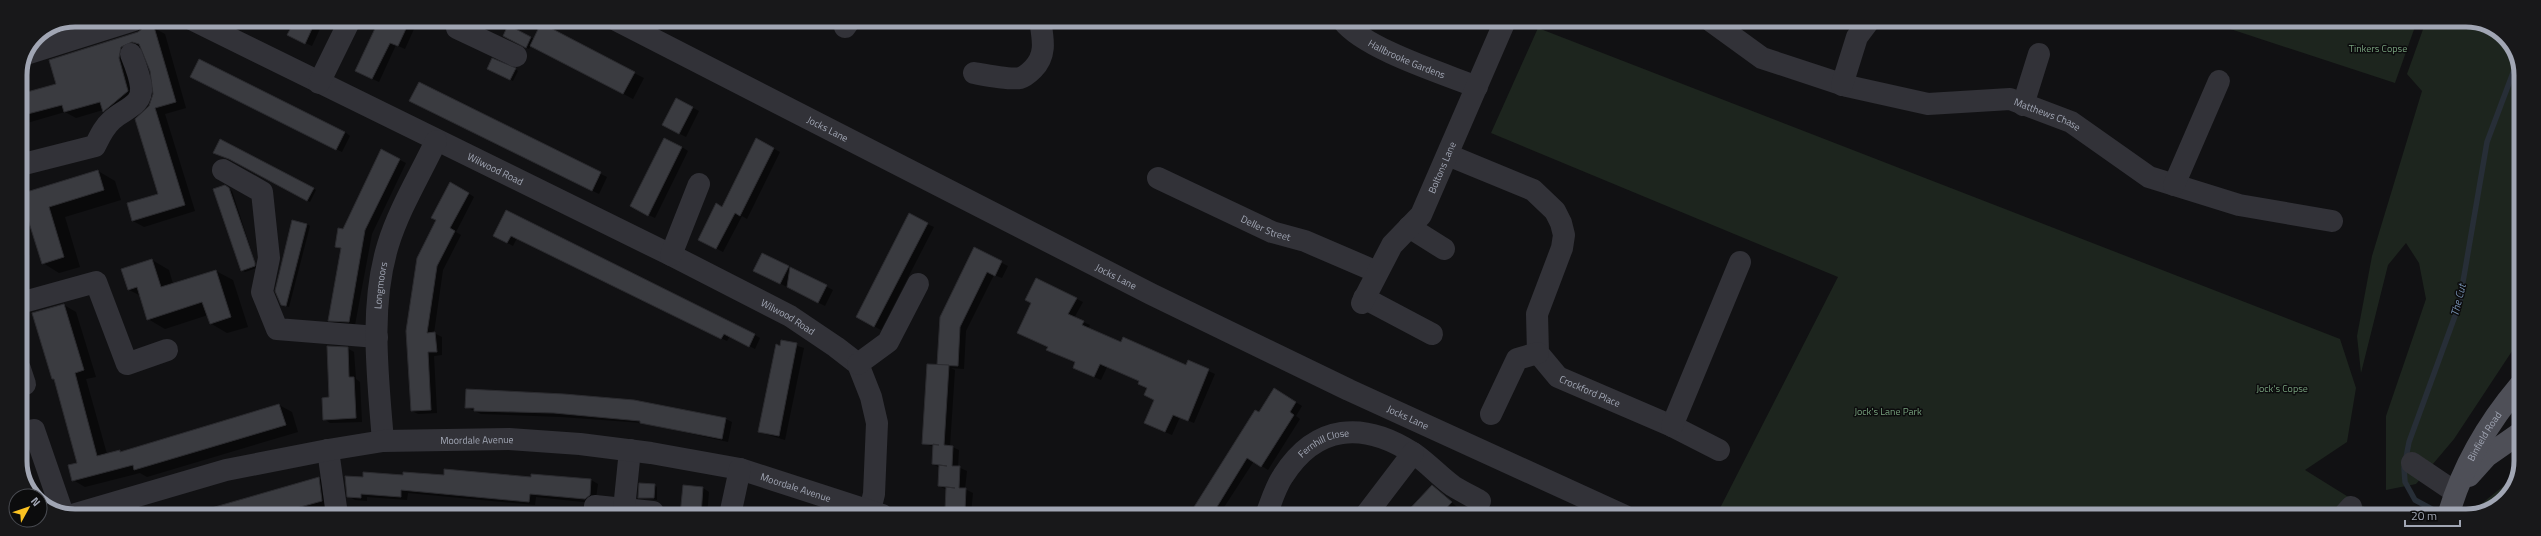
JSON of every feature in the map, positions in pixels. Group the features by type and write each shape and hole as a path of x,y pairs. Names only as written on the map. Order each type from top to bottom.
{"main road":[{"name":"Binfield Road","path":"2450,509 2455,492 2472,452 2514,393"},
{"name":"Binfield Road","path":"2455,492 2487,456 2514,437"}],"street":[{"path":"33,52 109,27"},
{"name":"Wilwood Road","path":"207,27 436,141 671,255 790,316 858,364"},
{"path":"319,83 347,27"},
{"name":"Jocks Lane","path":"630,27 1158,297 1349,390 1610,509"},
{"path":"974,73 1020,78 1029,72 1040,63 1042,57 1043,43 1041,27"},
{"name":"Hallbrooke Gardens","path":"1350,27 1356,33 1376,45 1477,87"},
{"name":"Boltons Lane","path":"1432,334 1363,301 1392,245 1421,215 1502,27"},
{"name":"Matthews Chase","path":"1719,27 1762,58 1842,85 1928,104 2010,99 2071,122 2149,177 2239,205 2332,221"},
{"path":"470,28 516,56"},
{"path":"1842,85 1863,29"},
{"path":"27,163 95,146 101,132 112,119 138,101 142,88 131,54"},
{"path":"2024,104 2039,54"},
{"path":"2174,185 2219,81"},
{"name":"Longmoors","path":"383,441 377,337 379,296 388,246 401,212 436,141"},
{"path":"1448,155 1533,190 1545,199 1561,223 1564,236 1562,248 1537,314 1538,353 1517,359 1491,414"},
{"path":"223,170 262,192 269,258 262,292 277,329 377,337"},
{"name":"Deller Street","path":"1158,178 1272,232 1305,240 1377,272"},
{"path":"671,255 699,184"},
{"path":"1409,227 1444,249"},
{"path":"1672,426 1722,309 1740,262"},
{"path":"27,301 96,282 127,364 167,350"},
{"path":"876,509 874,494 878,423 871,397 858,364 888,342 918,284"},
{"name":"Crockford Place","path":"1538,353 1558,377 1672,426 1719,450"},
{"path":"34,430 60,506"},
{"name":"Fernhill Close","path":"1269,509 1278,484 1291,464 1299,455 1326,436 1352,430 1376,437 1413,453 1454,486 1482,502"},
{"name":"Moordale Avenue","path":"93,509 226,470 328,450 383,441 509,439 630,450 740,469 864,509"},
{"path":"328,450 336,509"},
{"path":"596,506 624,509 630,450"},
{"path":"1370,509 1413,453"},
{"path":"2412,463 2455,492"},
{"path":"731,509 740,469"}],"green space":[{"name":"Tinkers Copse","path":"2224,27 2415,27 2395,83"},
{"path":"2424,27 2466,27 2475,28 2490,33 2502,43 2510,57 2514,72 2514,348 2454,439 2416,484 2386,490 2386,416 2426,299 2419,263 2406,243 2388,265 2361,373 2357,336 2372,256 2422,91 2407,74"},
{"path":"1538,28 2340,339 2356,388 2347,442 2305,470 2368,509 1720,509 1838,277 1491,133"},
{"path":"2506,484 2507,486 2498,497 2490,503 2477,507"}],"building":[{"path":"154,27 176,102 155,108 185,205 132,221 127,203 158,194 135,119 149,106 153,94 150,71 139,44 132,42 121,47 119,58 128,91 103,112 100,102 64,112 62,105 27,114 27,92 56,84 49,60 138,32 143,28"},
{"path":"291,27 313,27 305,44 287,35"},
{"path":"376,27 407,27 398,46 390,43 372,79 355,71"},
{"path":"507,27 512,27 531,37 526,48 503,36"},
{"path":"539,27 549,27 635,72 623,94 530,46"},
{"path":"492,58 516,68 510,80 487,69"},
{"path":"199,59 345,132 336,150 190,77"},
{"path":"419,82 601,172 592,191 409,101"},
{"path":"676,98 693,107 679,134 662,125"},
{"path":"664,138 682,147 648,216 630,206"},
{"path":"756,138 774,148 740,216 735,213 716,249 698,240 716,203 722,207"},
{"path":"220,139 314,188 307,201 229,159 213,153"},
{"path":"381,149 400,159 365,230 349,322 328,321 341,248 335,247 338,228 343,229"},
{"path":"98,170 104,190 49,207 64,257 42,264 27,216 27,192"},
{"path":"450,182 469,193 450,228 455,231 437,266 427,333 435,332 437,352 428,352 431,410 411,411 406,331 417,258 436,220 431,218"},
{"path":"225,185 229,188 255,263 255,266 241,271 213,189"},
{"path":"506,210 755,334 749,347 724,334 721,339 511,236 507,243 493,236"},
{"path":"909,213 928,223 874,327 856,317"},
{"path":"292,220 307,224 286,306 281,305 275,291"},
{"path":"974,247 1002,261 995,276 987,272 960,327 958,366 937,365 940,317"},
{"path":"762,253 789,266 780,284 753,271"},
{"path":"152,259 161,287 216,270 231,317 210,324 202,302 147,320 137,287 128,290 121,269"},
{"path":"790,267 827,285 818,303 787,287"},
{"path":"1036,278 1077,298 1068,314 1084,321 1082,325 1121,342 1123,337 1186,365 1188,360 1209,369 1188,421 1173,415 1165,432 1144,423 1154,400 1144,395 1147,388 1138,384 1139,381 1100,364 1094,377 1073,368 1075,362 1046,350 1048,347 1017,333 1031,303 1025,300"},
{"path":"64,304 84,370 75,373 97,456 120,450 120,452 279,404 286,425 134,470 133,465 72,481 68,465 77,463 54,379 52,379 32,313"},
{"path":"781,340 797,343 779,436 758,432 776,344 780,346"},
{"path":"327,346 348,347 349,377 354,377 356,418 323,420 322,398 329,397"},
{"path":"927,364 949,365 944,445 953,446 952,466 960,466 959,488 966,488 965,509 945,509 946,487 955,488 938,486 939,465 947,466 932,464 933,445 922,444"},
{"path":"1274,388 1296,402 1290,412 1294,415 1261,467 1247,458 1216,509 1193,509 1255,410 1259,412"},
{"path":"466,389 564,394 634,400 726,418 722,439 640,423 640,421 554,413 474,411 474,408 465,408"},
{"path":"444,469 531,477 531,474 591,479 590,495 585,499 530,494 529,502 401,490 401,497 361,494 361,498 347,497 345,476 363,477 363,472 403,475 403,472 444,475"},
{"path":"319,477 322,501 293,509 208,509"},
{"path":"639,483 655,484 654,498 638,498"},
{"path":"683,485 703,487 701,509 681,509"},
{"path":"1432,485 1452,502 1446,509 1410,509"}],"waterway":[{"name":"The Cut","path":"2432,509 2415,500 2405,482 2404,468 2409,442 2459,305 2487,142 2514,71"}],"park label":[{"name":"Jock's Copse","path":"2282,388"},
{"name":"Jock's Lane Park","path":"1888,411"}]}
